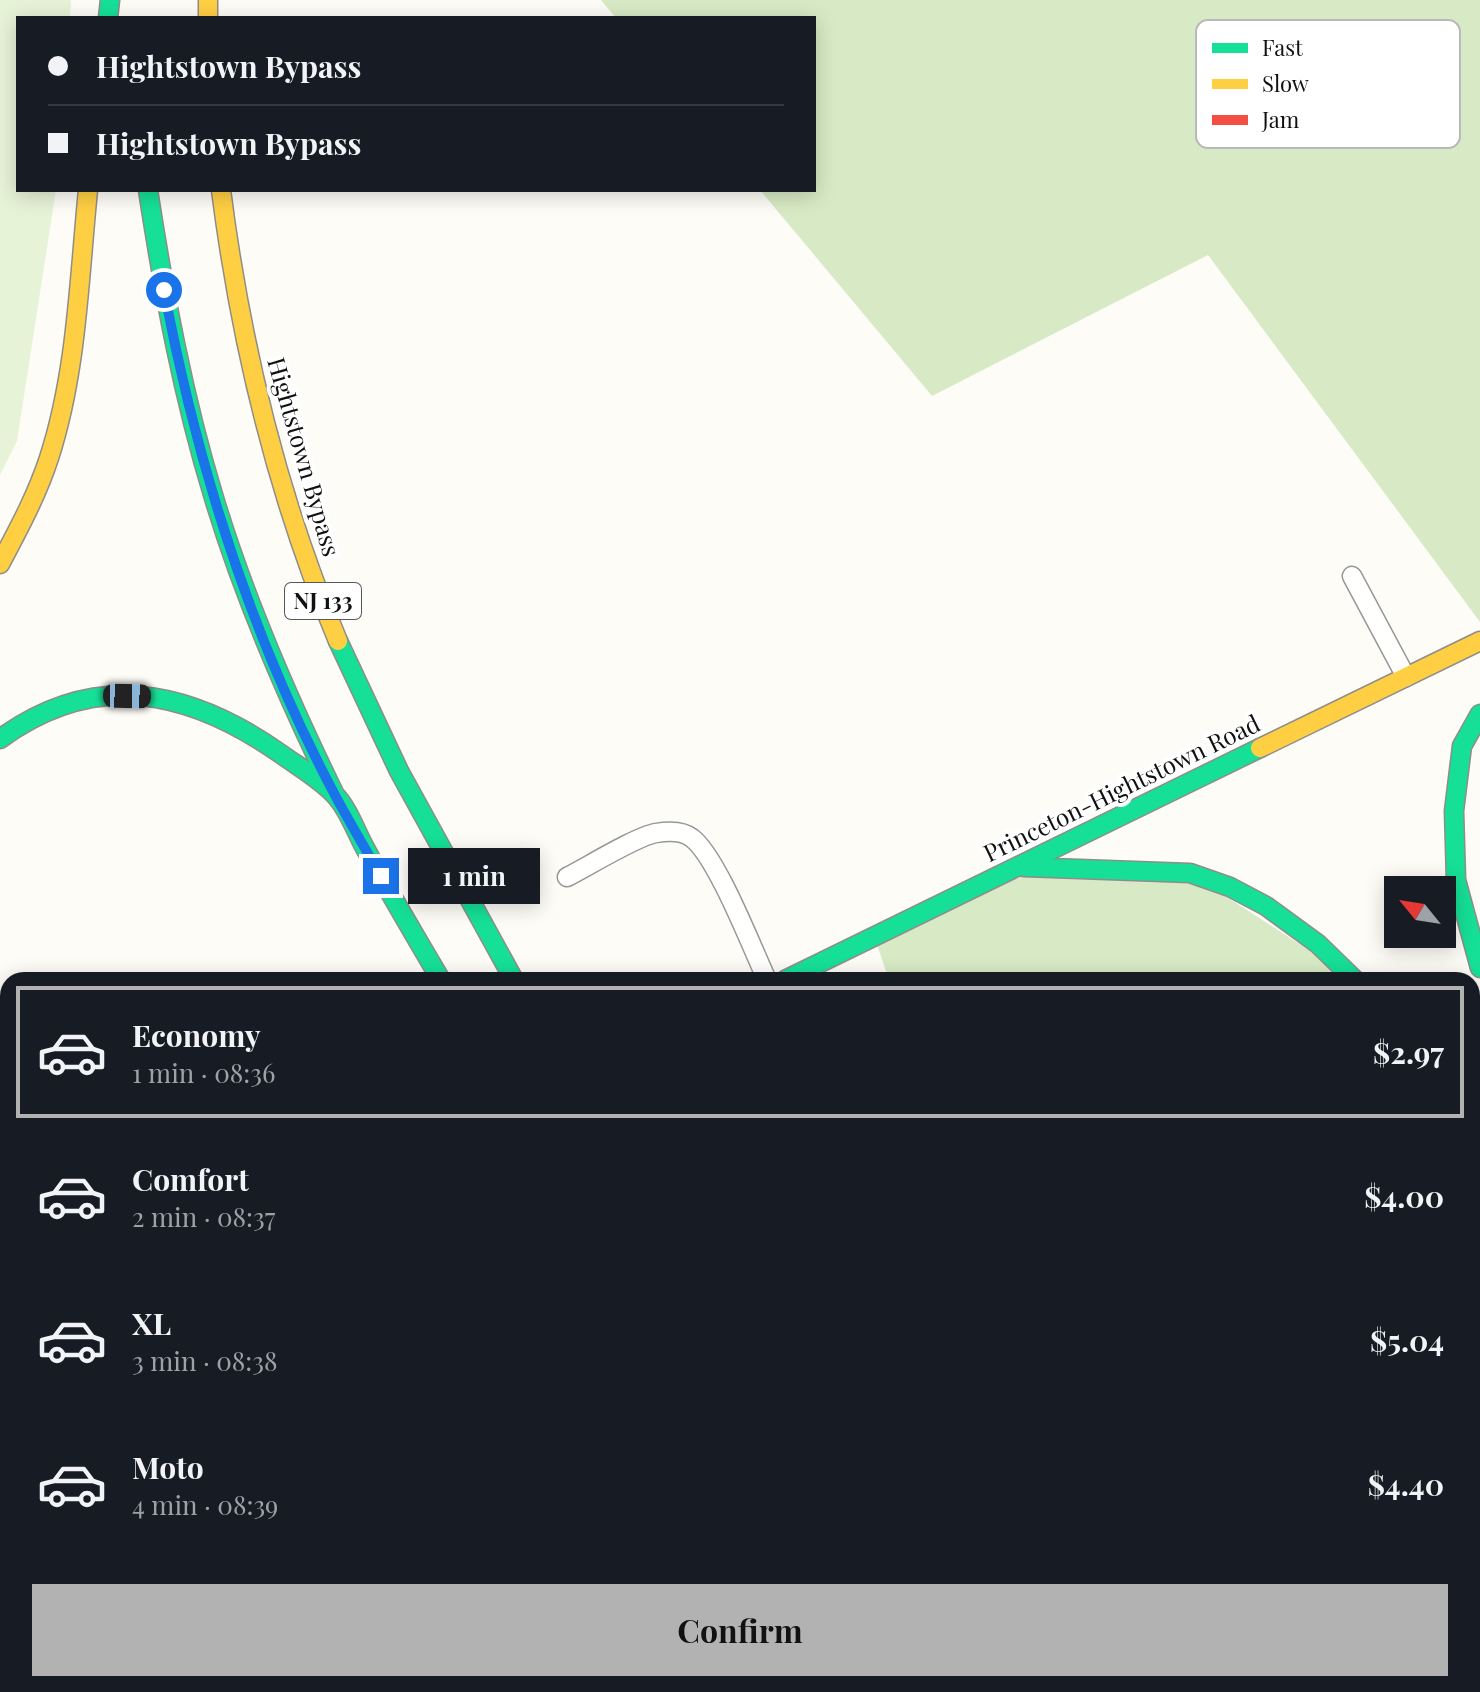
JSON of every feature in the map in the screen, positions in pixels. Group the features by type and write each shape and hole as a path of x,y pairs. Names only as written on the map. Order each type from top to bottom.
{"main road":[{"path":"0,564 35,496 53,447 64,402 88,192"},
{"name":"NJ 133","path":"148,192 176,352 207,474 246,594 294,710 335,795 436,972"},
{"name":"Hightstown Bypass","path":"221,192 240,316 259,403 293,518 334,631 382,740 510,972"},
{"name":"Princeton-Hightstown Road","path":"801,972 1480,641"},
{"path":"0,739 42,714 73,703 109,696 181,702 217,716 274,749 335,795"},
{"path":"1480,714 1462,746 1454,811 1456,880 1480,968"},
{"path":"1017,867 1190,873 1230,887 1266,906 1318,944 1347,972"}],"lane":[{"path":"1352,576 1406,677"},
{"path":"567,877 652,833 678,831 691,837 705,852 720,880 763,972"}],"green space":[{"path":"0,0 71,0 70,16 16,16 16,192 56,192 17,441 0,475"},
{"path":"601,0 1480,0 1480,622 1208,255 932,396 762,192 816,192 816,16 614,16"},
{"path":"1017,867 1190,873 1343,972 886,972 874,936"}],"traffic: fast":[{"path":"108,16 110,0"},
{"path":"148,192 175,345 214,498 268,649 335,795"},
{"path":"338,641 399,771 510,972"},
{"path":"0,739 36,717 72,703 107,696 142,696 177,703 247,732 316,778 340,801 436,972"},
{"path":"1480,714 1462,746 1454,811 1456,880 1480,968"},
{"path":"801,972 1260,748"},
{"path":"1024,867 1190,873 1230,887 1266,906 1318,944 1347,972"}],"traffic: slow":[{"path":"208,0 208,16"},
{"path":"0,564 39,485 66,392 76,325 88,192"},
{"path":"221,192 239,306 264,420 297,531 338,641"},
{"path":"1260,748 1480,641"}],"route":[{"path":"164,290 176,352 207,474 246,594 294,710 335,795 381,876"}]}
